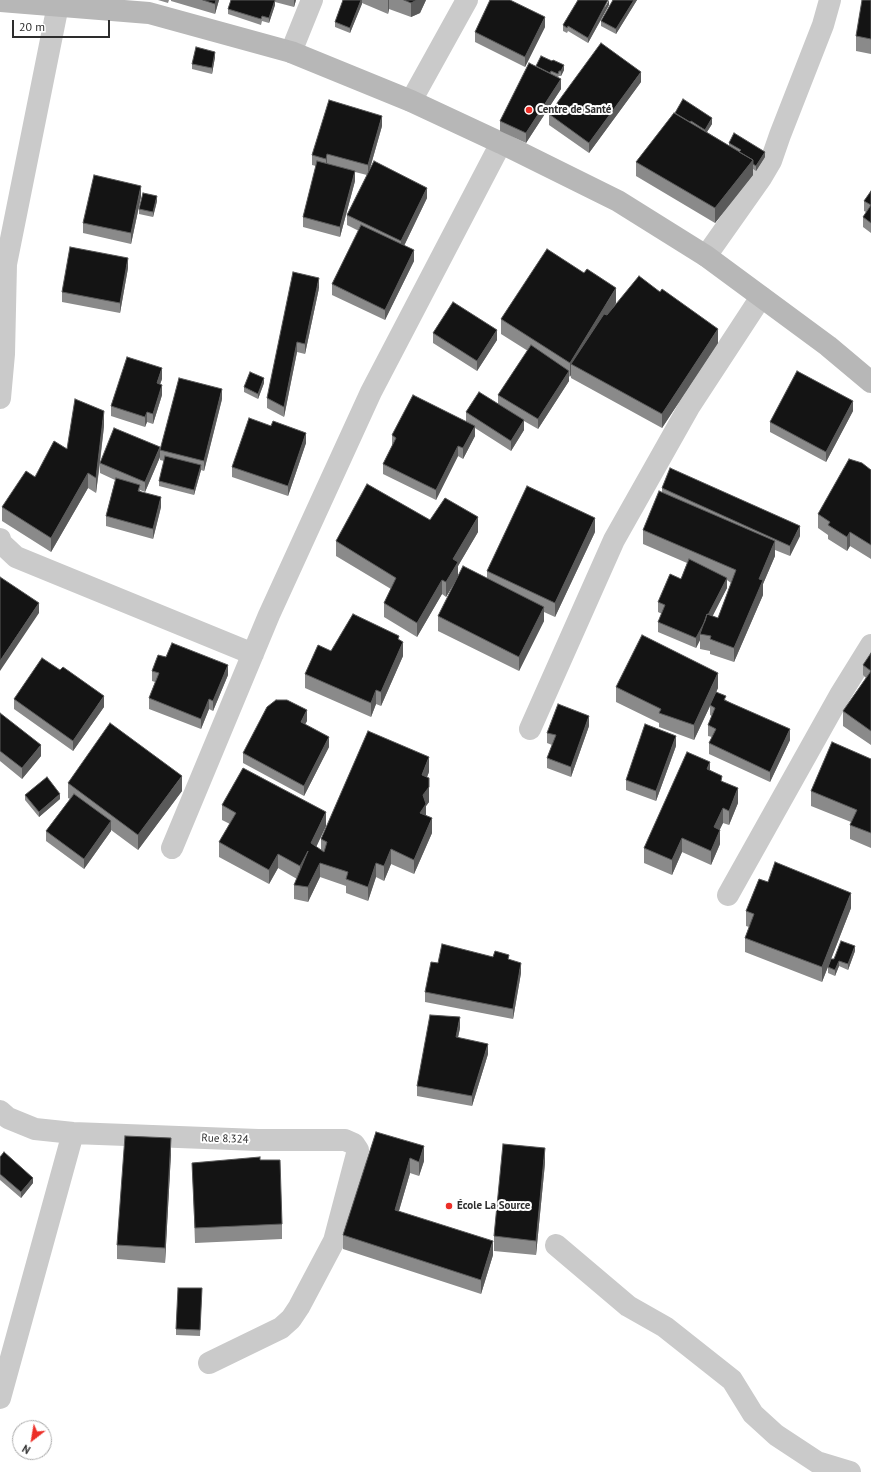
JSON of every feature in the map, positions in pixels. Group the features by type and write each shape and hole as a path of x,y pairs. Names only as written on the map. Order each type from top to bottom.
{"street":[{"path":"291,52 312,0"},
{"path":"411,101 467,0"},
{"path":"706,256 762,178 823,25 830,0"},
{"path":"0,1 49,3 149,13 291,52 411,101 501,143 618,201 706,256 828,346 871,382"},
{"path":"0,398 4,354 6,264 49,3"},
{"path":"172,848 270,615 371,392 501,143"},
{"path":"530,729 614,540 689,407 762,297"},
{"path":"0,539 16,557 253,654"},
{"path":"728,896 840,695 871,645"},
{"name":"Rue 8.324","path":"0,1111 8,1118 35,1129 73,1133 258,1140 345,1140 354,1144 358,1150 334,1241 299,1307 291,1319 281,1328 209,1363"},
{"path":"0,1398 73,1133"},
{"path":"556,1245 628,1306 665,1327 732,1380 753,1414 776,1435 817,1462 850,1472"}],"building":[{"path":"203,0 216,0 215,4"},
{"path":"231,0 275,0 269,18 262,16 261,19 228,9"},
{"path":"343,0 361,0 350,28 335,22"},
{"path":"404,0 417,0 411,3"},
{"path":"490,0 510,0 545,17 525,57 475,32"},
{"path":"578,0 608,0 588,38 568,26 567,28 563,25"},
{"path":"613,0 634,0 616,29 601,21"},
{"path":"862,0 871,0 871,39 856,36"},
{"path":"601,43 641,72 589,143 549,114"},
{"path":"196,47 215,52 212,68 192,64"},
{"path":"541,56 564,65 561,71 559,71 558,74 551,71 550,73 536,66"},
{"name":"Centre de Santé","path":"529,63 561,79 526,133 500,121"},
{"path":"683,99 712,118 705,130 675,113"},
{"path":"329,100 382,116 368,165 327,154 326,159 312,155"},
{"path":"674,113 753,160 715,208 636,162"},
{"path":"734,133 765,152 756,166 753,164 753,160 739,152 741,150 729,143"},
{"path":"317,161 355,171 340,227 303,217"},
{"path":"374,161 427,188 401,241 347,215"},
{"path":"94,175 141,186 131,233 83,223"},
{"path":"871,191 871,205 864,201"},
{"path":"143,193 157,196 153,212 139,209"},
{"path":"871,205 871,223 863,217"},
{"path":"361,225 414,250 385,310 332,284"},
{"path":"70,247 128,258 120,303 62,292"},
{"path":"547,249 584,273 587,269 616,288 570,363 501,319"},
{"path":"293,272 319,278 305,344 297,342 284,407 267,398"},
{"path":"639,276 660,292 662,289 718,329 662,414 571,364 604,314 607,315"},
{"path":"453,302 497,330 477,361 433,333"},
{"path":"531,345 569,371 538,419 498,395"},
{"path":"127,357 162,368 157,383 162,385 153,414 147,412 145,417 111,406"},
{"path":"797,371 853,401 826,452 770,422"},
{"path":"250,372 264,378 258,394 244,387"},
{"path":"179,378 222,389 204,461 160,450"},
{"path":"479,392 524,420 511,441 466,412"},
{"path":"413,395 475,426 463,448 458,446 436,490 383,464 396,438 392,435"},
{"path":"75,399 104,411 96,478 88,473 51,538 2,507 26,471 35,477 54,441 67,449"},
{"path":"249,418 271,426 273,421 306,433 288,486 232,467"},
{"path":"114,428 160,447 145,482 100,463"},
{"path":"165,456 201,465 194,490 159,481"},
{"path":"849,459 862,463 871,470 871,545 850,532 847,537 828,525 830,522 818,514"},
{"path":"670,468 800,526 790,546 662,488"},
{"path":"116,478 140,485 138,491 161,497 153,529 106,516"},
{"path":"367,484 430,520 445,498 478,517 453,559 458,562 446,582 442,580 417,623 384,603 396,578 336,541"},
{"path":"527,486 595,518 555,603 487,571"},
{"path":"659,491 775,541 759,579 763,580 734,648 710,639 711,636 700,634 707,614 718,618 736,570 643,530"},
{"path":"689,559 727,578 708,615 707,614 696,638 658,622 665,605 658,602 670,574 681,579"},
{"path":"463,566 544,607 519,657 438,616"},
{"path":"0,577 39,603 0,661"},
{"path":"353,614 399,636 398,639 403,642 381,692 376,690 371,703 305,674 318,645 331,651"},
{"path":"642,635 718,673 694,725 659,713 661,709 616,687"},
{"path":"172,643 228,665 213,701 209,699 201,719 149,698 159,673 152,671 158,655 166,657"},
{"path":"871,653 871,671 863,665"},
{"path":"42,658 60,670 63,667 104,696 73,741 14,699"},
{"path":"871,671 871,731 843,711"},
{"path":"716,692 726,696 724,700 790,729 770,772 709,743 716,729 708,725 715,708 710,705"},
{"path":"276,700 287,700 307,710 301,722 329,737 304,786 243,753 267,707"},
{"path":"558,704 589,716 571,767 547,758 556,735 547,733"},
{"path":"0,713 41,745 22,768 0,751"},
{"path":"110,723 182,776 138,835 68,783"},
{"path":"645,724 676,736 656,791 626,780"},
{"path":"368,731 429,757 422,775 429,778 429,787 423,795 426,804 420,813 432,818 414,860 391,849 384,866 376,863 368,887 346,879 348,872 320,863 308,887 294,885 308,851 300,866 278,854 269,870 219,842 236,813 222,805 243,768 326,812 311,843 324,852 327,842 321,839"},
{"path":"832,742 871,759 871,833 850,825 857,810 811,791"},
{"path":"687,752 710,762 707,769 722,776 721,781 738,788 729,811 723,808 714,827 720,830 711,851 682,838 672,860 644,848"},
{"path":"47,777 60,794 39,812 25,795"},
{"path":"74,794 111,821 84,859 46,831"},
{"path":"775,862 851,893 822,967 745,938 754,914 746,911 759,879 768,882"},
{"path":"841,941 855,946 848,964 839,961 835,970 828,967 831,959 834,959"},
{"path":"442,944 493,957 495,951 509,955 508,959 521,963 513,1009 425,992 431,962 438,963"},
{"path":"430,1015 460,1017 456,1037 488,1044 472,1096 417,1086"},
{"path":"376,1132 424,1146 419,1162 410,1158 395,1210 493,1241 481,1280 343,1235"},
{"path":"125,1136 171,1138 165,1248 117,1245"},
{"path":"503,1144 545,1148 536,1241 494,1236"},
{"path":"4,1152 33,1178 21,1192 0,1174 0,1157"},
{"path":"260,1157 260,1160 280,1160 282,1224 195,1228 192,1163"},
{"path":"178,1288 202,1288 200,1330 176,1329"}],"place":[{"name":"Centre de Santé","path":"529,110"},
{"name":"École La Source","path":"449,1206"}]}
